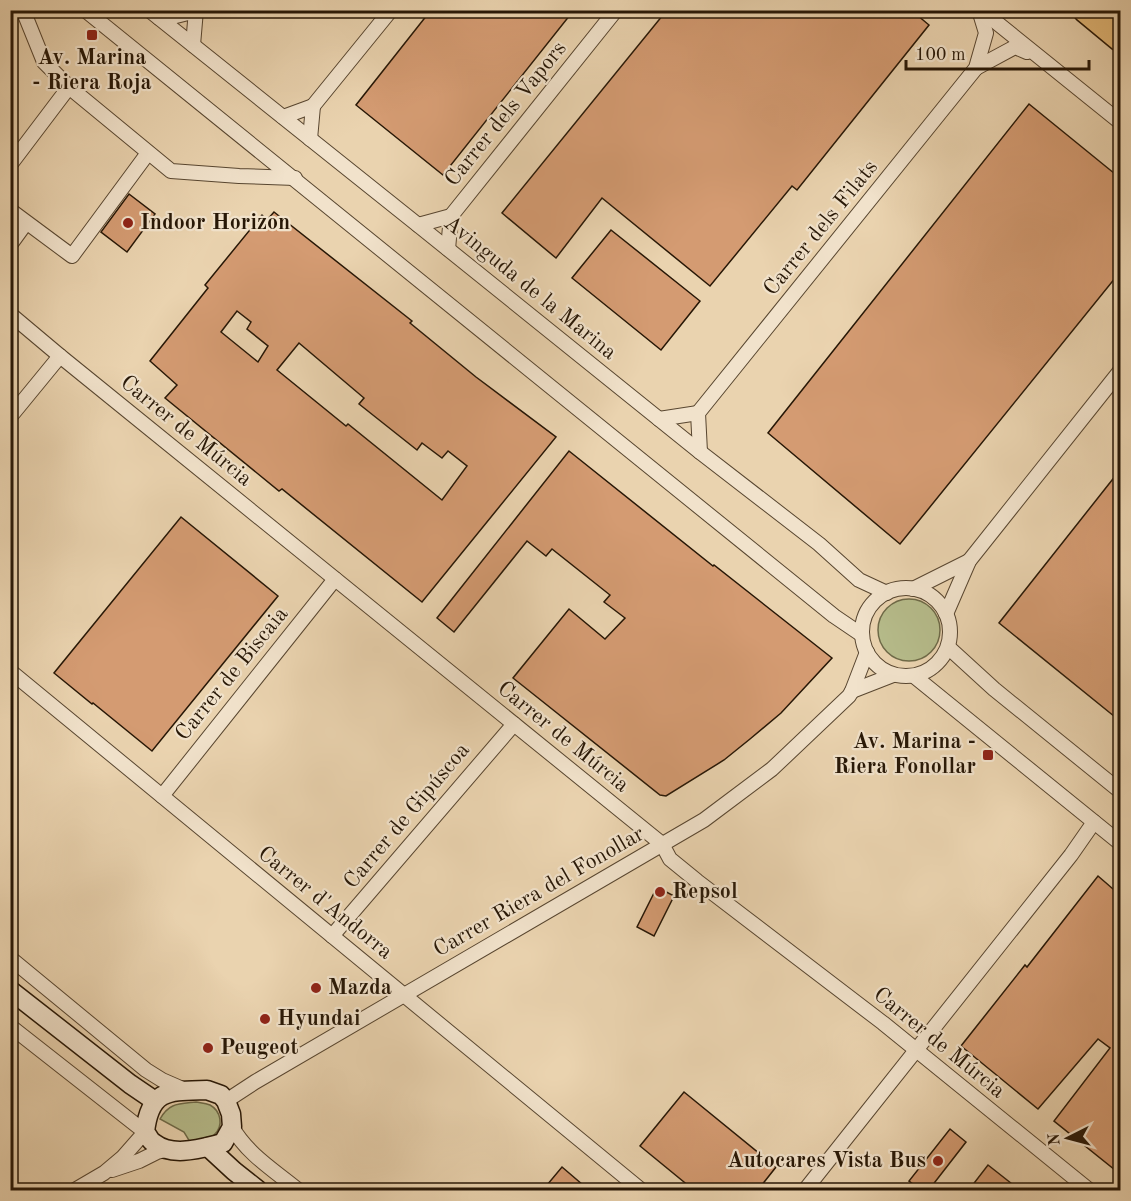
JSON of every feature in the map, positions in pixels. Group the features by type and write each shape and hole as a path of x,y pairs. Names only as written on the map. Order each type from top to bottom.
{"highway":[{"path":"1085,10 1120,39"}],"street":[{"path":"23,10 44,62 69,87 171,171 295,178"},
{"path":"85,10 834,616 862,635"},
{"path":"283,117 313,106 391,10"},
{"name":"Carrer dels Vapors","path":"448,249 451,216 616,10"},
{"path":"980,10 1120,122"},
{"name":"Carrer dels Filats","path":"976,69 986,33 980,10"},
{"path":"154,14 172,17 196,11 193,45"},
{"name":"Avinguda de la Marina","path":"154,14 700,452 819,544 859,580 887,593"},
{"name":"Carrer dels Filats","path":"698,413 976,69 1015,47 1038,56"},
{"path":"10,165 69,87"},
{"path":"310,139 313,106"},
{"path":"10,210 72,256 148,153"},
{"name":"Carrer dels Vapors","path":"418,225 451,216"},
{"path":"10,245 26,223"},
{"name":"Carrer de Múrcia","path":"10,314 662,844 670,859 917,1051 1089,1191"},
{"path":"10,417 60,356"},
{"path":"946,614 969,561 1120,371"},
{"path":"659,419 698,413 700,452"},
{"path":"913,589 969,561"},
{"name":"Carrer de Biscaia","path":"162,796 335,579"},
{"path":"897,589 913,589 923,592 933,597 946,614 950,627 948,647 935,666 925,672 914,676 893,675 878,666 867,652 862,635 865,618 868,610 879,597 887,593 897,589"},
{"path":"948,647 994,689 1120,791"},
{"path":"852,691 867,652"},
{"name":"Carrer d'Andorra","path":"10,671 641,1191"},
{"path":"852,691 893,675"},
{"path":"914,676 1120,843"},
{"name":"Carrer Riera del Fonollar","path":"226,1101 704,820 772,769 852,691"},
{"name":"Carrer de Gipúscoa","path":"332,936 514,724"},
{"path":"806,1191 1071,855 1094,822"},
{"path":"10,958 146,1070 187,1091"},
{"path":"10,990 155,1101"},
{"path":"10,1026 145,1132 153,1143 169,1149 185,1150 208,1147 223,1143 232,1127"},
{"path":"75,1191 104,1173 130,1150 145,1132 148,1113 155,1101 172,1092 207,1090 220,1095 226,1101 231,1114 232,1127 240,1141 298,1191"},
{"path":"208,1147 258,1191"},
{"path":"104,1173 169,1149"}],"green space":[{"path":"903,599 915,599 931,608 938,618 940,630 938,642 931,652 915,661 903,661 892,656 883,647 878,636 878,624 883,613 892,604"},
{"path":"196,1102 208,1104 214,1108 219,1115 220,1123 212,1137 190,1142 184,1132 160,1119 171,1107"}],"building":[{"path":"431,10 574,10 443,175 356,105"},
{"path":"667,10 911,10 929,25 797,190 792,186 710,286 602,198 556,258 502,213"},
{"path":"1029,104 1120,178 1120,272 900,544 768,433"},
{"name":"Indoor Horizon","path":"129,194 155,214 127,252 101,232"},
{"path":"274,212 412,321 410,323 476,377 556,437 422,602 282,489 279,491 165,398 177,385 150,361 208,288 205,285 262,215 267,220","holes":["237,311 251,322 247,329 268,346 258,362 221,332","299,343 364,398 359,404 417,450 422,443 442,458 448,451 467,466 442,500 277,370"]},
{"path":"611,230 700,301 661,350 572,278"},
{"path":"569,451 832,658 781,713 750,739 724,760 666,796 660,795 513,678 569,609 605,639 625,618 604,602 610,595 552,549 546,556 527,541 454,632 437,618"},
{"path":"1120,470 1120,721 999,623"},
{"path":"181,517 278,596 152,751 54,673"},
{"path":"1098,876 1120,895 1120,1174 1054,1121 1110,1048 1098,1039 1038,1109 961,1046 1025,965 1027,967"},
{"path":"657,887 674,896 654,936 637,927"},
{"path":"684,1092 776,1167 757,1191 695,1191 640,1146"},
{"name":"Autocares Vista Bus","path":"950,1129 966,1142 928,1191 922,1191 909,1181"},
{"path":"988,1165 1021,1191 968,1191"},
{"path":"562,1167 590,1191 542,1191"}],"place":[{"name":"Av. Marina - Riera Roja","path":"92,35"},
{"name":"Indoor Horizon","path":"128,223"},
{"name":"Av. Marina - Riera Fonollar","path":"988,755"},
{"name":"Repsol","path":"660,892"},
{"name":"Mazda","path":"316,988"},
{"name":"Hyundai","path":"265,1019"},
{"name":"Peugeot","path":"208,1048"},
{"name":"Autocares Vista Bus","path":"938,1161"}]}
